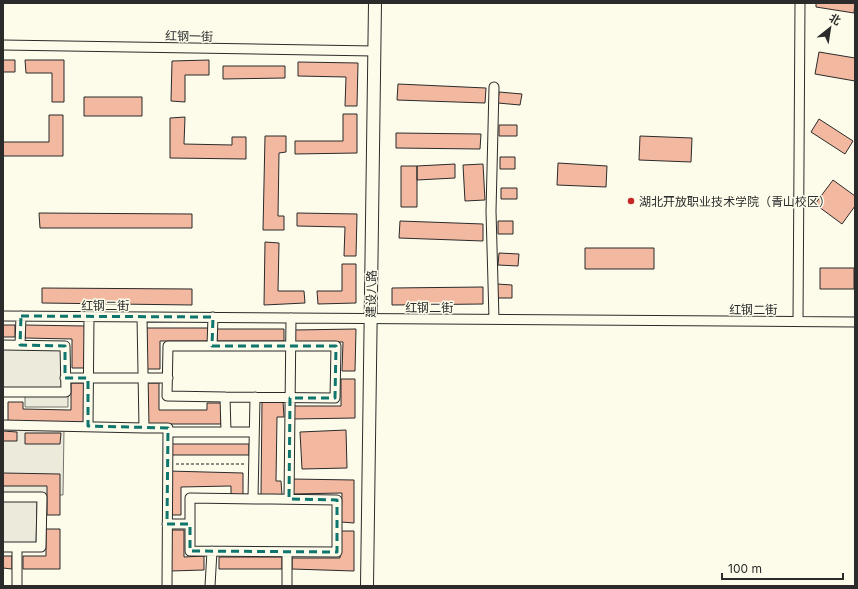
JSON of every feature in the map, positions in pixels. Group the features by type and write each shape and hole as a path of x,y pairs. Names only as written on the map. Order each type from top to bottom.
{"main road":[{"name":"建设八路","path":"367,586 375,3"}],"street":[{"path":"798,321 800,3"},
{"name":"红钢一街","path":"3,45 374,50"},
{"path":"494,86 491,211 494,319"},
{"name":"红钢二街","path":"3,316 855,322"},
{"path":"20,345 21,316"},
{"path":"88,426 89,317"},
{"path":"142,317 144,428"},
{"path":"212,346 213,317"},
{"path":"289,499 290,318"},
{"path":"3,345 65,346 66,378 66,392 3,392"},
{"path":"168,346 290,346 336,346 335,398 167,396 168,346"},
{"path":"66,378 168,378"},
{"path":"225,397 226,432"},
{"path":"253,499 255,397"},
{"path":"3,425 168,428 168,586"},
{"path":"168,432 254,432"},
{"path":"3,497 42,497 41,547 3,547"},
{"path":"190,498 253,499 337,500 337,552 190,551 190,498"},
{"path":"168,524 190,524"},
{"path":"17,547 17,586"},
{"path":"210,586 212,551"},
{"path":"287,552 287,586"}],"path":[{"path":"168,464 254,464"}],"highlighted area":[{"path":"21,316 213,317 212,346 336,346 335,398 290,398 289,499 337,500 337,552 190,551 190,524 167,524 168,428 88,426 88,378 65,378 65,346 20,345"}],"shaded area":[{"path":"3,347 63,348 62,390 3,390"},
{"path":"25,395 68,395 68,407 25,407"},
{"path":"3,428 64,429 63,495 3,494"},
{"path":"3,501 37,501 36,544 3,543"}],"building":[{"path":"816,3 855,3 854,13 816,7"},
{"path":"819,52 855,58 855,81 815,74"},
{"path":"3,60 15,60 15,72 3,72"},
{"path":"25,60 64,60 64,102 52,102 52,73 26,73"},
{"path":"209,60 209,75 185,75 185,102 171,101 172,61"},
{"path":"298,62 358,63 357,106 345,106 346,77 298,76"},
{"path":"223,66 285,66 285,78 223,79"},
{"path":"398,84 486,88 485,103 397,100"},
{"path":"499,92 522,94 520,105 498,103"},
{"path":"84,97 142,97 142,116 84,116"},
{"path":"343,114 357,114 357,153 295,154 295,141 343,141"},
{"path":"49,115 63,115 63,156 3,156 3,142 49,142"},
{"path":"185,117 184,144 232,145 232,137 246,137 246,159 170,158 170,118"},
{"path":"819,119 853,141 845,154 811,132"},
{"path":"499,125 517,125 517,136 499,136"},
{"path":"396,133 481,134 480,149 396,148"},
{"path":"265,136 286,136 286,152 279,153 278,216 284,216 284,230 263,230"},
{"path":"640,136 692,138 691,162 639,160"},
{"path":"500,157 515,157 515,169 500,169"},
{"path":"558,163 607,166 606,187 557,185"},
{"path":"455,164 455,178 417,180 417,166"},
{"path":"483,164 485,200 465,201 463,165"},
{"path":"401,166 417,166 417,207 401,207"},
{"path":"833,180 855,196 855,206 842,224 815,204"},
{"path":"501,188 517,188 517,199 501,199"},
{"path":"39,213 192,214 192,228 40,228"},
{"path":"297,213 357,214 356,256 344,256 345,227 297,226"},
{"path":"400,221 483,224 483,241 399,238"},
{"path":"498,221 513,221 513,234 498,234"},
{"path":"265,242 279,243 278,291 304,291 305,303 264,305"},
{"path":"585,248 654,248 654,269 585,269"},
{"path":"499,253 519,254 518,266 498,265"},
{"path":"342,264 356,264 356,303 318,304 317,291 342,291"},
{"path":"820,268 854,268 854,289 820,289"},
{"path":"497,284 512,285 512,298 497,298"},
{"path":"483,287 483,304 392,305 392,288"},
{"path":"42,288 192,289 192,305 42,303"},
{"path":"3,325 15,325 15,337 3,337"},
{"path":"25,325 85,326 84,368 72,368 72,339 25,338"},
{"path":"145,328 209,328 209,341 160,341 160,369 145,369"},
{"path":"217,329 284,329 284,341 217,341"},
{"path":"356,329 355,371 342,371 343,342 294,342 294,330"},
{"path":"341,379 355,379 355,418 293,419 293,406 341,406"},
{"path":"71,383 85,383 85,424 8,423 8,402 23,402 23,409 71,410"},
{"path":"145,383 159,383 159,410 207,410 207,403 221,403 221,424 144,424"},
{"path":"262,401 283,401 284,417 277,417 276,481 281,481 282,495 261,495"},
{"path":"346,430 347,468 302,469 300,432"},
{"path":"3,431 17,432 17,441 3,441"},
{"path":"25,433 61,433 60,444 25,444"},
{"path":"171,444 249,444 249,455 170,455"},
{"path":"168,471 243,473 243,495 231,495 231,486 181,487 181,515 169,515"},
{"path":"3,473 60,474 60,515 47,515 47,486 3,486"},
{"path":"292,479 354,480 354,523 341,522 342,493 292,494"},
{"path":"46,529 60,529 60,569 23,569 23,556 46,556"},
{"path":"170,530 184,530 184,557 204,556 204,570 170,571"},
{"path":"340,531 354,531 354,571 292,569 292,558 340,558"},
{"path":"3,556 12,556 12,569 3,568"},
{"path":"219,557 282,557 282,569 219,569"}],"place":[{"name":"湖北开放职业技术学院（青山校区）","path":"631,201"}]}
